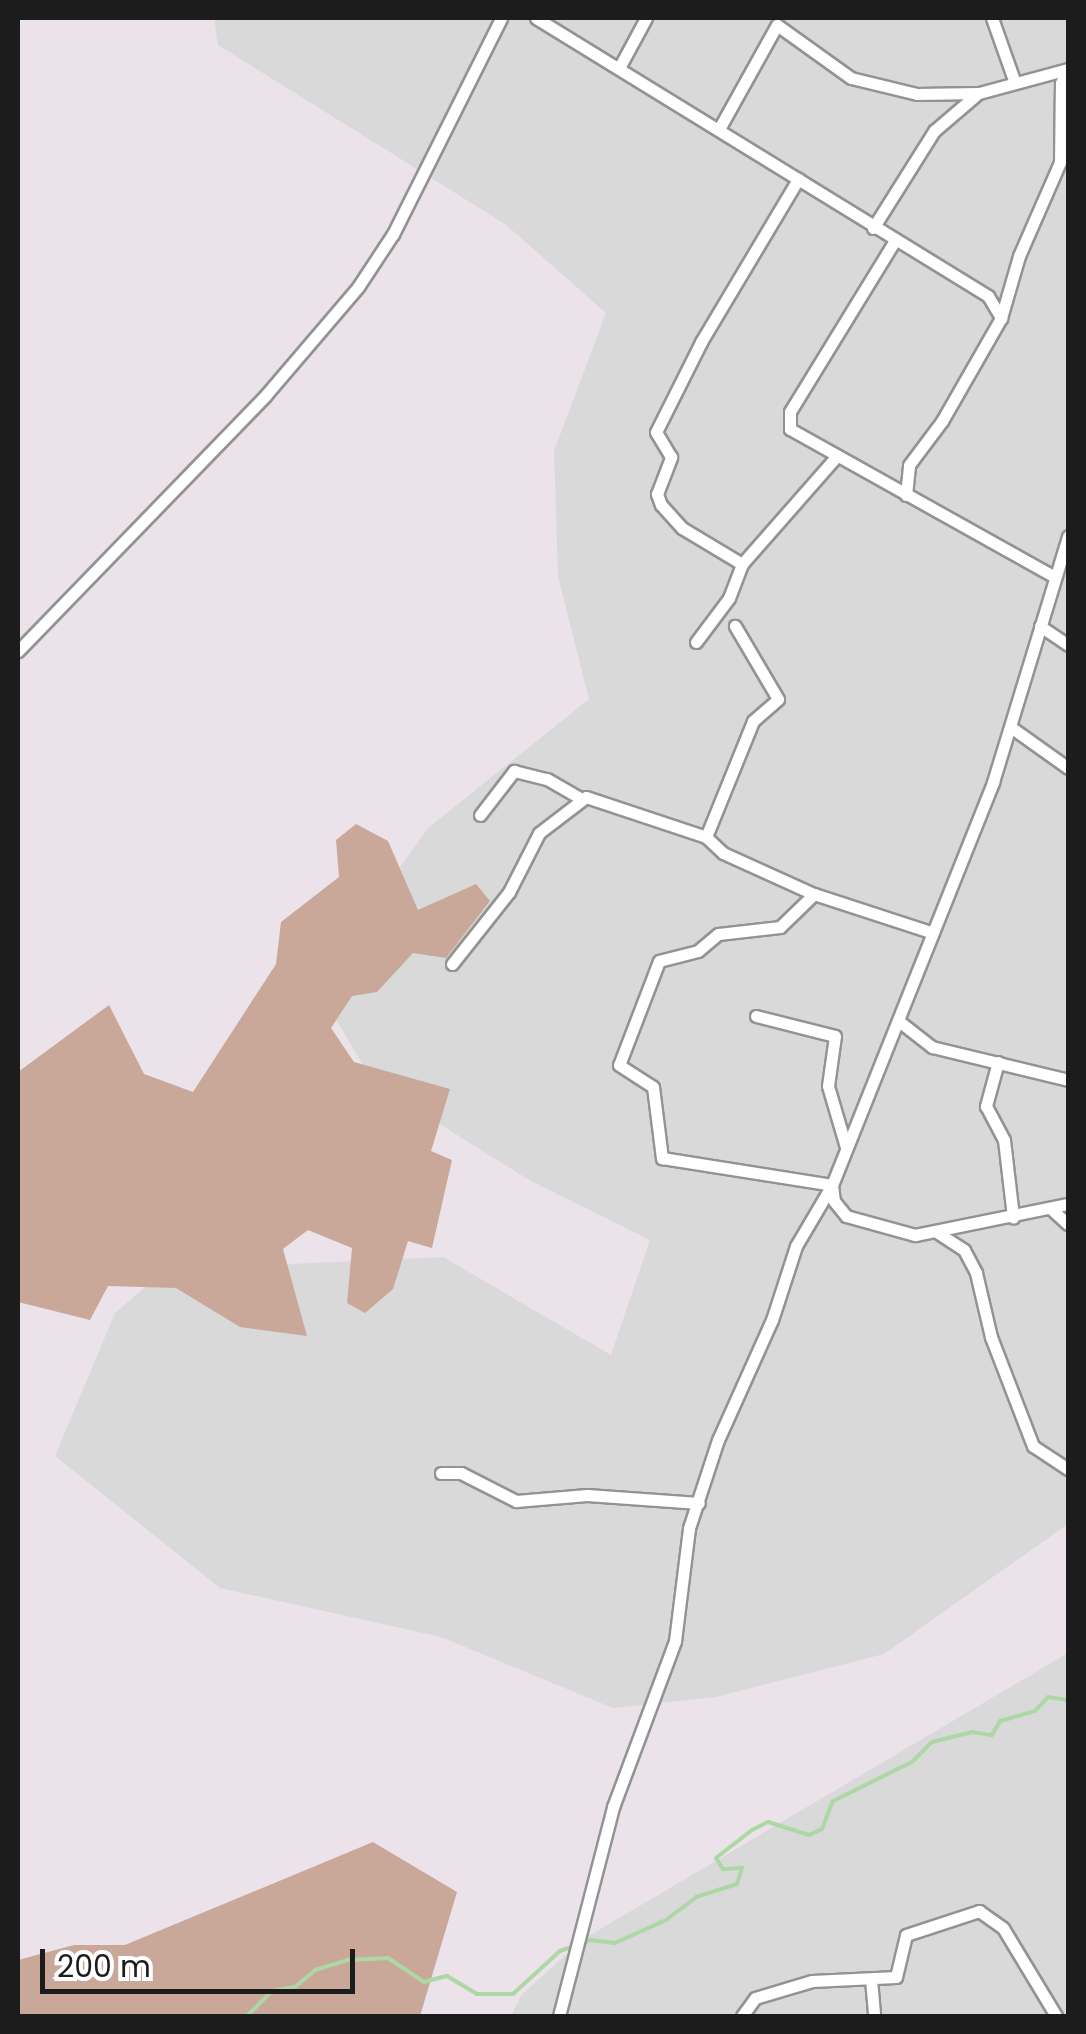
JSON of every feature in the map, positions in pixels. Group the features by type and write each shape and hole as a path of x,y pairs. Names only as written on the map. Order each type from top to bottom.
{"street":[{"path":"18,651 265,396 358,287 394,234 502,18"},
{"path":"536,18 894,242 988,296 1001,318"},
{"path":"619,68 646,18"},
{"path":"992,18 1014,80"},
{"path":"719,130 778,21 851,78 916,94 979,93 1014,80 1068,69"},
{"path":"906,495 909,465 942,421 1001,318 1019,256 1060,162 1061,83 1068,69"},
{"path":"872,228 934,132 979,93"},
{"path":"742,564 682,528 661,505 657,494 672,457 656,432 701,342 798,179"},
{"path":"894,242 790,412 790,429 835,458 1055,577"},
{"path":"696,642 729,598 742,564 835,458"},
{"path":"559,2016 613,1807 675,1642 686,1544 699,1503 796,1246 832,1184 900,1022 1012,728 1068,536"},
{"path":"706,838 753,721 778,699 736,626"},
{"path":"1040,626 1068,645"},
{"path":"1012,728 1068,768"},
{"path":"480,815 514,770 547,778 580,798 706,838 723,853 814,894 933,933"},
{"path":"452,964 509,892 527,848 580,798"},
{"path":"814,894 770,931 718,934 698,951 665,955 619,1065 654,1087 665,1161 832,1184"},
{"path":"756,1016 835,1036 828,1086 846,1148"},
{"path":"900,1022 932,1047 1068,1080"},
{"path":"998,1062 986,1106 1004,1140 1013,1217"},
{"path":"832,1184 834,1201 846,1216 896,1232 938,1233 1068,1204"},
{"path":"1050,1208 1068,1224"},
{"path":"938,1233 970,1260 990,1336 1017,1391 1033,1446 1068,1469"},
{"path":"441,1474 461,1473 516,1501 587,1496 699,1503"},
{"path":"742,2016 764,1994 812,1980 871,1979 900,1973 898,1948 906,1935 978,1911 1003,1928 1056,2016"},
{"path":"871,1979 874,2016"}],"shaded area":[{"path":"214,18 1068,18 1068,1524 884,1654 716,1697 613,1708 441,1637 220,1588 55,1456 115,1313 165,1270 443,1257 611,1355 650,1240 531,1181 374,1083 335,1018 384,889 428,828 589,699 558,576 554,451 606,313 505,224 218,45"},
{"path":"356,824 388,841 418,910 476,884 490,901 446,958 413,953 377,992 352,996 331,1028 354,1062 450,1089 431,1151 452,1160 432,1248 408,1241 393,1289 365,1313 347,1303 352,1248 308,1230 283,1249 307,1336 240,1327 176,1288 108,1286 90,1320 18,1302 18,1072 109,1005 144,1074 193,1092 276,964 281,922 339,877 336,840"},
{"path":"1068,1653 1068,2016 511,2016 522,1994 585,1938"},
{"path":"373,1842 457,1892 420,2016 18,2016 18,1960 74,1945 125,1945"}],"waterway":[{"path":"247,2016 272,1991 295,1987 315,1970 348,1960 388,1958 424,1982 447,1976 477,1994 513,1994 560,1951 590,1940 615,1943 666,1920 696,1897 737,1884 742,1868 723,1869 716,1858 752,1830 768,1822 809,1835 822,1829 833,1801 912,1762 932,1742 972,1732 992,1735 1000,1721 1035,1711 1048,1697 1068,1700"}]}
